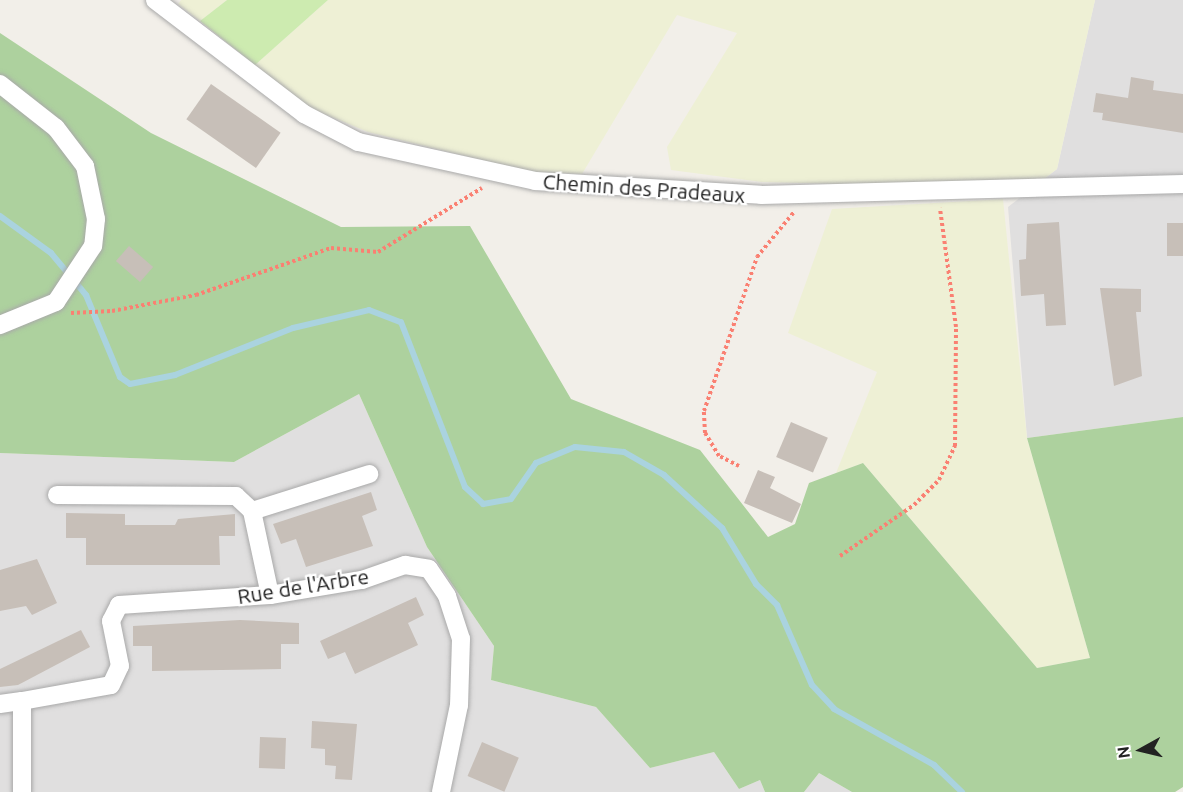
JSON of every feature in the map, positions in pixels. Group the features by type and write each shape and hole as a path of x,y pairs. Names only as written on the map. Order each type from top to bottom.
{"street":[{"name":"Chemin des Pradeaux","path":"155,0 304,114 340,133 358,142 503,175 612,189 807,195 937,193 1183,184"},
{"path":"0,84 56,128 85,166 96,219 93,246 79,273 56,302 0,325"},
{"path":"252,511 369,474"},
{"path":"57,495 236,496 252,511 270,595"},
{"name":"Rue de l'Arbre","path":"22,701 111,685 120,666 111,621 119,605 270,595 362,580 405,565 429,569 447,596 461,639 459,705 441,792"},
{"path":"0,704 22,701 22,792"}],"path":[{"path":"81,312 107,312 247,280 331,248 378,252 503,175"},
{"path":"840,556 914,505 939,480 955,446 956,327 937,193"},
{"path":"739,466 719,456 705,433 704,411 757,257 807,195"}],"shaded area":[{"path":"1095,0 1183,0 1183,417 1027,438 1008,207 1057,169"},
{"path":"359,394 427,547 494,646 491,680 596,707 650,768 714,752 739,789 760,780 765,792 0,792 0,453 234,462"},
{"path":"819,773 852,792 804,792"}],"green space":[{"path":"181,0 227,0 200,21 178,4"},
{"path":"227,0 328,0 255,65 200,21"},
{"path":"328,0 1095,0 1057,169 1044,179 878,185 762,182 671,170 667,147 737,33 677,15 582,174 530,172 368,132 310,108 255,65"},
{"path":"0,33 151,133 341,227 470,226 571,399 700,450 768,537 795,524 809,483 863,463 1037,668 1090,658 1027,438 1183,417 1183,787 1175,792 852,792 819,773 804,792 765,792 760,780 739,789 714,752 650,768 596,707 491,680 494,646 427,547 359,394 234,462 0,453"},
{"path":"1003,199 1027,438 1090,658 1037,668 863,463 836,473 877,372 788,333 832,209"}],"building":[{"path":"1131,77 1154,81 1153,90 1183,94 1183,133 1102,120 1103,113 1093,112 1096,93 1128,98"},
{"path":"211,84 281,133 256,168 186,119"},
{"path":"1059,222 1066,325 1046,326 1044,294 1021,296 1019,260 1026,259 1027,224"},
{"path":"1167,223 1183,223 1183,256 1167,256"},
{"path":"129,246 153,267 140,282 116,261"},
{"path":"1100,288 1141,289 1141,312 1136,312 1142,376 1114,386"},
{"path":"791,422 828,438 813,473 776,457"},
{"path":"758,470 775,477 770,488 801,504 792,523 744,503"},
{"path":"371,492 377,510 362,516 373,546 306,567 296,539 281,544 273,524"},
{"path":"66,513 125,514 125,525 175,525 178,519 235,514 235,536 219,536 220,565 86,565 86,538 66,538"},
{"path":"37,559 57,603 32,615 26,606 0,611 0,570"},
{"path":"416,597 424,615 408,623 418,645 355,674 345,652 328,659 320,641"},
{"path":"240,620 299,623 299,644 281,644 281,669 152,671 152,646 133,646 133,626"},
{"path":"81,630 90,647 18,685 0,687 0,669"},
{"path":"312,721 357,724 352,780 335,779 336,766 325,765 325,749 311,748"},
{"path":"260,737 286,738 285,769 259,768"},
{"path":"482,742 519,758 504,792 468,776"}],"waterway":[{"path":"0,216 51,253 86,295 120,377 130,384 175,375 293,328 369,310 401,322 465,487 483,504 511,499 536,463 575,447 624,452 664,475 722,528 756,584 777,605 812,685 834,709 934,765 962,792"}]}
